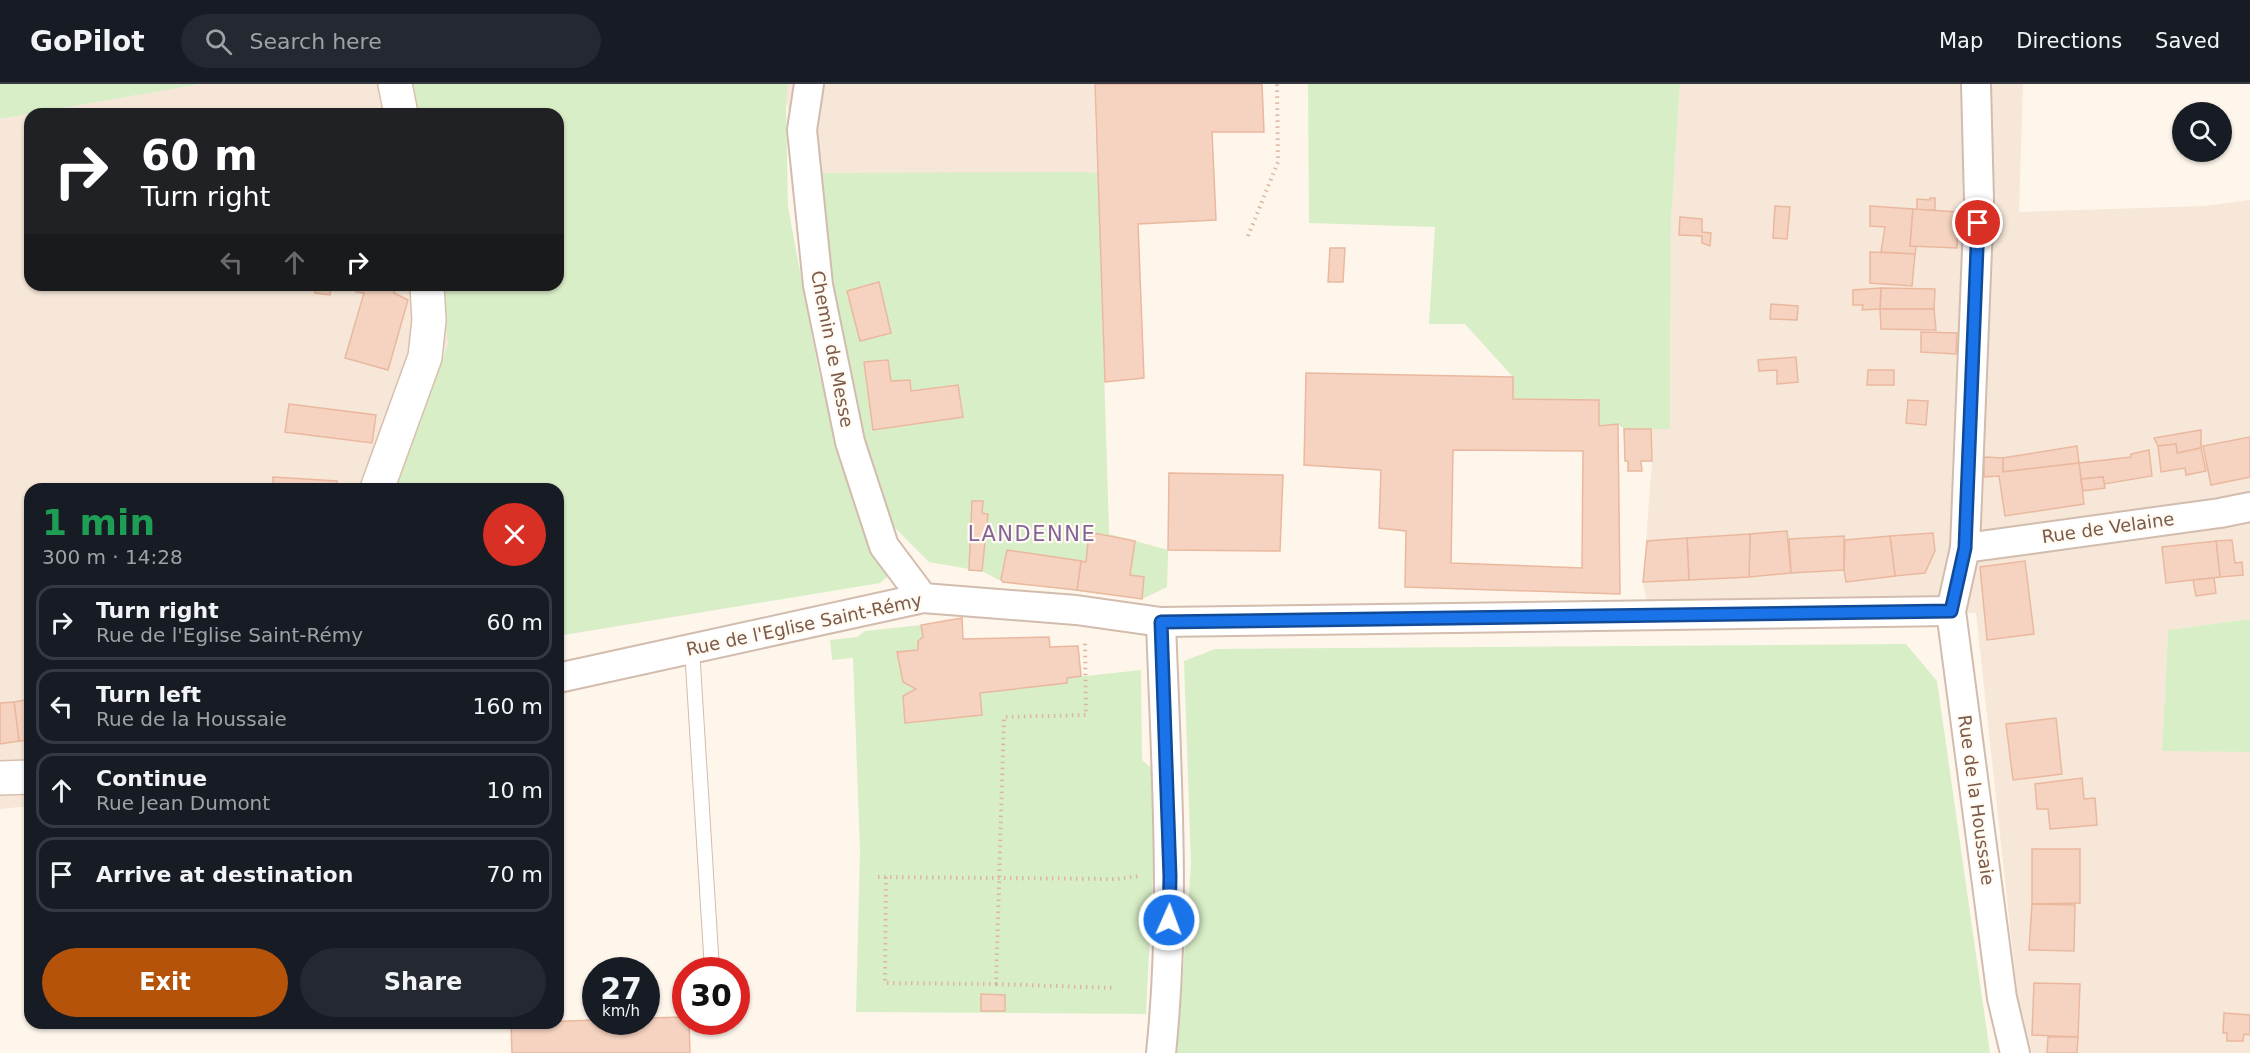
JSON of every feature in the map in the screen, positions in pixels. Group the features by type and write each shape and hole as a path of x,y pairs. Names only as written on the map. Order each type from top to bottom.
{"street":[{"path":"395,84 400,108"},
{"name":"Chemin de Messe","path":"809,84 802,130 818,285 850,442 884,546 923,598"},
{"name":"Rue de la Houssaie","path":"1976,84 1979,200 1965,548 1951,611 2002,998 2015,1053"},
{"path":"379,483 425,357 429,320 427,291"},
{"name":"Rue de Velaine","path":"1965,548 2250,507"},
{"name":"Rue de l'Eglise Saint-Rémy","path":"564,677 923,598 1084,611 1161,622 1951,611"},
{"path":"1161,622 1170,877 1166,1008 1161,1053"},
{"path":"0,778 24,777"}],"lane":[{"path":"692,649 711,957"}],"path":[{"path":"1248,236 1278,162 1277,84"},
{"path":"996,984 1004,717 1086,715 1084,611"},
{"path":"878,877 1115,879 1137,876 1170,877"},
{"path":"886,877 885,983 1114,988"}],"shaded area":[{"path":"201,84 408,84 411,108 64,108"},
{"path":"771,84 1094,84 1109,534 1168,550 1167,587 1142,599 1003,582 982,571 929,562 815,173 786,104"},
{"path":"1680,84 2023,84 2019,212 2204,206 2250,200 2250,619 2168,630 2162,750 2250,752 2250,1053 2032,1053 2017,992 1976,613 1647,603 1643,582 1652,461 1651,429 1670,429 1671,223"},
{"path":"24,115 24,291 440,291 448,344 396,483 24,483 24,807 0,809 0,119"}],"green space":[{"path":"0,84 201,84 63,108 24,108 24,115 0,119"},
{"path":"408,84 788,84 786,104 788,207 819,373 868,532 885,563 887,577 880,583 564,635 564,483 396,483 448,344 440,291 564,291 564,108 411,108"},
{"path":"1308,84 1680,84 1671,223 1670,429 1624,429 1618,424 1599,426 1599,400 1513,399 1513,377 1465,324 1429,324 1435,227 1309,223"},
{"path":"815,173 1098,173 1109,534 1168,550 1167,587 1142,599 1003,582 982,571 929,562 889,522 862,435 834,307"},
{"path":"2250,619 2250,752 2162,751 2168,630"},
{"path":"921,625 923,637 918,641 918,650 897,653 903,682 916,689 906,723 982,715 980,693 1067,683 1067,678 1141,670 1142,760 1158,774 1146,1014 856,1012 860,850 853,658 832,660 830,640 857,637 865,631"},
{"path":"1906,644 1937,681 1990,1053 1177,1053 1191,865 1184,661 1215,649"}],"building":[{"path":"1095,84 1262,84 1264,132 1212,132 1216,220 1138,224 1144,378 1105,382"},
{"path":"1930,198 1935,198 1935,210 1917,210 1917,199 1930,200"},
{"path":"1775,206 1790,207 1787,239 1773,238"},
{"path":"1870,206 1913,209 1910,246 1916,246 1915,254 1881,252 1885,227 1870,226"},
{"path":"1913,209 1958,212 1957,248 1910,246"},
{"path":"1680,217 1702,219 1702,232 1711,233 1710,246 1702,243 1702,236 1679,235"},
{"path":"1330,248 1345,248 1343,282 1328,282"},
{"path":"1870,252 1915,254 1912,286 1870,283"},
{"path":"879,282 891,333 860,341 847,291"},
{"path":"1881,288 1935,289 1934,309 1880,309"},
{"path":"1881,288 1880,309 1862,310 1863,305 1853,305 1853,290"},
{"path":"315,291 330,291 330,295 315,293"},
{"path":"394,291 394,293 408,300 388,370 345,358 364,293 356,292"},
{"path":"1771,304 1798,306 1797,320 1770,319"},
{"path":"1880,309 1934,309 1936,330 1881,329"},
{"path":"1921,332 1957,333 1956,354 1921,352"},
{"path":"1796,357 1798,382 1777,384 1777,370 1759,371 1758,360"},
{"path":"888,360 891,381 910,380 911,391 958,385 963,417 873,430 864,362"},
{"path":"1868,370 1894,370 1894,385 1867,385"},
{"path":"1306,373 1513,377 1513,399 1599,400 1599,426 1618,424 1620,594 1405,587 1406,531 1379,528 1381,470 1304,465","holes":["1453,450 1583,451 1582,568 1451,563"]},
{"path":"1908,400 1928,401 1926,425 1906,423"},
{"path":"289,404 376,415 372,443 285,432"},
{"path":"1624,429 1651,429 1652,461 1641,461 1642,471 1628,471 1628,461 1625,461"},
{"path":"2201,430 2201,448 2177,453 2176,444 2158,446 2154,438"},
{"path":"2250,437 2250,477 2211,485 2203,446"},
{"path":"2176,444 2177,453 2201,448 2206,471 2186,475 2185,468 2161,472 2158,446"},
{"path":"2077,446 2079,463 2003,472 2003,458"},
{"path":"2149,450 2152,476 2104,484 2103,477 2081,479 2079,463 2131,457 2131,454"},
{"path":"1984,457 2003,458 2003,472 2079,463 2084,504 2005,516 1999,476 1984,477"},
{"path":"1169,473 1283,475 1280,551 1168,550"},
{"path":"273,477 337,481 337,483 273,483"},
{"path":"2103,477 2105,488 2083,491 2081,479"},
{"path":"972,501 983,501 982,513 988,514 982,571 969,570"},
{"path":"1787,531 1791,573 1749,577 1750,534"},
{"path":"1089,532 1135,541 1130,575 1144,577 1142,599 1077,590 1081,561 1086,562"},
{"path":"1933,533 1935,551 1925,573 1895,576 1890,536"},
{"path":"1750,534 1749,577 1689,580 1687,538"},
{"path":"1844,536 1844,570 1791,573 1789,539"},
{"path":"1890,536 1895,576 1846,582 1845,540"},
{"path":"1687,538 1689,580 1643,582 1647,541"},
{"path":"2232,540 2235,563 2242,562 2243,575 2220,577 2216,541"},
{"path":"2216,541 2220,577 2166,583 2162,547"},
{"path":"1007,550 1081,561 1077,590 1003,582 1001,579"},
{"path":"2025,561 2034,634 1987,640 1980,567"},
{"path":"2214,578 2216,593 2196,596 2193,580"},
{"path":"962,618 963,639 1049,637 1050,647 1078,646 1081,676 1067,678 1067,683 980,693 982,715 905,723 903,696 916,689 903,682 897,652 918,650 918,641 923,637 921,625"},
{"path":"24,700 24,741 19,741 14,702"},
{"path":"14,702 19,741 0,744 0,703"},
{"path":"2056,718 2062,774 2013,780 2006,724"},
{"path":"2082,778 2084,799 2095,798 2097,825 2050,829 2048,809 2037,809 2035,784"},
{"path":"2032,849 2080,849 2080,903 2032,904"},
{"path":"2032,904 2075,905 2074,951 2029,950"},
{"path":"2034,983 2080,984 2078,1037 2032,1035"},
{"path":"981,994 1005,995 1005,1011 981,1011"},
{"path":"2224,1013 2250,1015 2250,1035 2244,1034 2243,1041 2227,1041 2227,1033 2223,1033"},
{"path":"672,1017 672,1035 689,1035 690,1053 512,1053 511,1029 564,1029 564,1021 582,1020 582,1035 660,1035 660,1018"},
{"path":"2048,1037 2078,1037 2077,1053 2047,1053"}],"district":[{"name":"LANDENNE","path":"1032,534"}],"route":[{"path":"1169,920 1170,877 1161,622 1951,611 1965,548 1978,223"}]}
